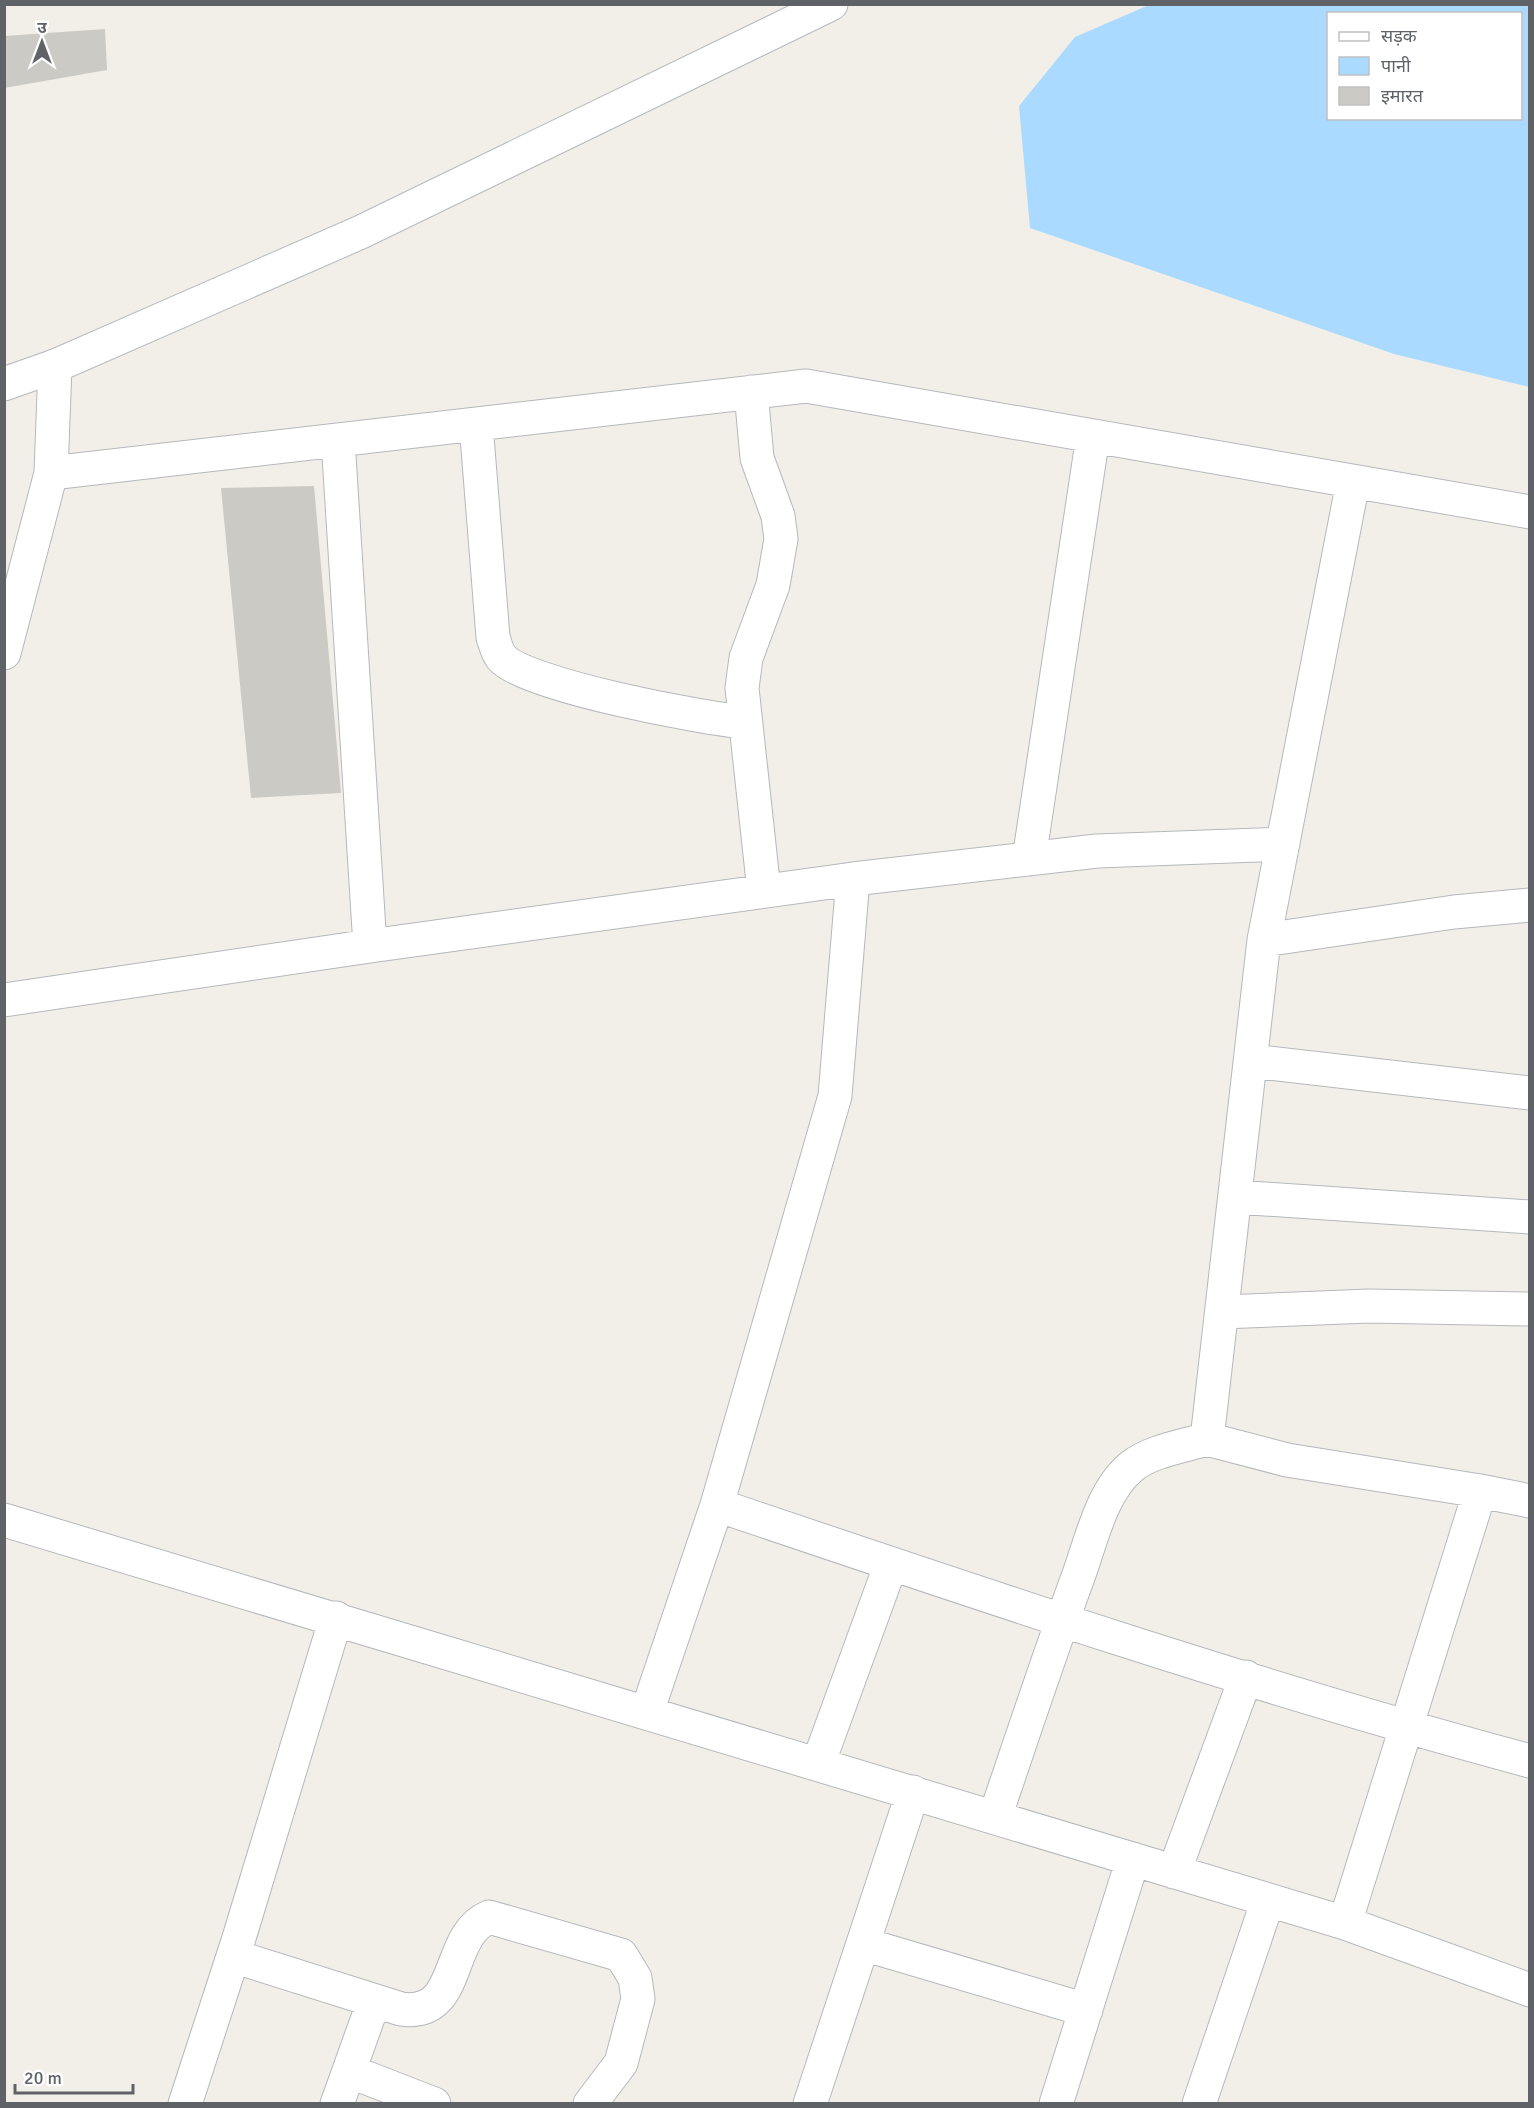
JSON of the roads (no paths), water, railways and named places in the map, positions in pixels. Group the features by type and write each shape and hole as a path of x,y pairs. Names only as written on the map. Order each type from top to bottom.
{"street":[{"path":"4,384 54,366 361,232 831,4"},
{"path":"4,653 51,473 54,366"},
{"path":"51,473 806,386 1530,512"},
{"path":"751,392 757,458 778,516 781,539 773,585 746,658 742,688 764,891"},
{"path":"476,424 493,637 501,658 522,671 549,681 710,719 745,722"},
{"path":"1029,859 1093,436"},
{"path":"338,440 370,946"},
{"path":"1207,1439 1252,1061 1264,940 1353,482"},
{"path":"4,1000 370,946 853,879 1097,851 1283,844"},
{"path":"647,1712 717,1505 835,1096 853,879"},
{"path":"1264,940 1454,912 1530,905"},
{"path":"1252,1061 1530,1093"},
{"path":"1236,1197 1530,1216"},
{"path":"1222,1312 1369,1306 1530,1309"},
{"path":"995,1817 1062,1620 1104,1506 1116,1485 1131,1466 1155,1455 1207,1439 1287,1460 1530,1501"},
{"path":"1345,1923 1480,1491"},
{"path":"717,1505 1062,1620 1405,1728 1530,1761"},
{"path":"4,1520 1345,1923 1530,1989"},
{"path":"818,1764 891,1564"},
{"path":"185,2103 233,1956 336,1618"},
{"path":"1174,1872 1246,1677"},
{"path":"810,2103 913,1792"},
{"path":"1056,2103 1133,1859"},
{"path":"1199,2103 1268,1900"},
{"path":"233,1956 374,2001 415,2011 432,2004 443,1992 466,1934 476,1922 489,1917 621,1955 635,1978 638,1999 621,2063 590,2103"},
{"path":"863,1944 1086,2010"},
{"path":"337,2103 374,2001"},
{"path":"349,2071 434,2103"}],"water":[{"path":"1149,5 1529,5 1529,387 1394,354 1030,228 1019,106 1075,37"}]}
